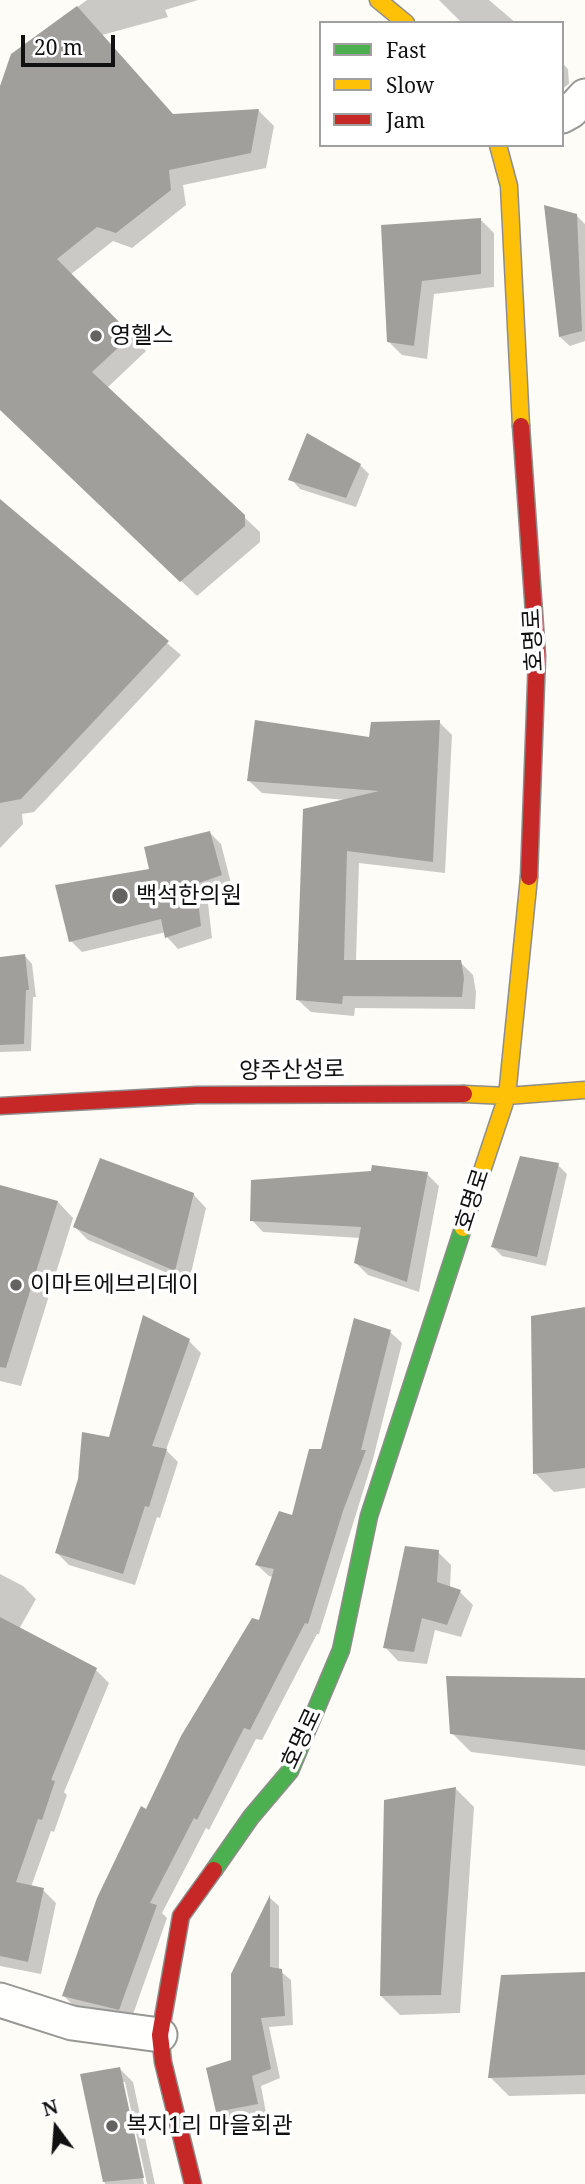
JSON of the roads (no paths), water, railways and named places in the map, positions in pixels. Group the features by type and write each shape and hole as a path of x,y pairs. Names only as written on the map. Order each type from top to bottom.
{"street":[{"path":"379,0 404,21"},
{"path":"564,115 585,96"},
{"name":"호명로","path":"193,2184 163,2062 160,2035 181,1916 251,1817 290,1771 341,1650 369,1516 507,1096 529,891 537,656 521,435 509,186 503,148"},
{"name":"양주산성로","path":"0,1106 197,1095 435,1093 507,1096 585,1090"},
{"path":"0,2000 72,2023 160,2035"}],"place":[{"name":"영헬스","path":"96,336"},
{"name":"백석한의원","path":"120,896"},
{"name":"이마트에브리데이","path":"16,1285"},
{"name":"복지1리 마을회관","path":"112,2126"}]}
